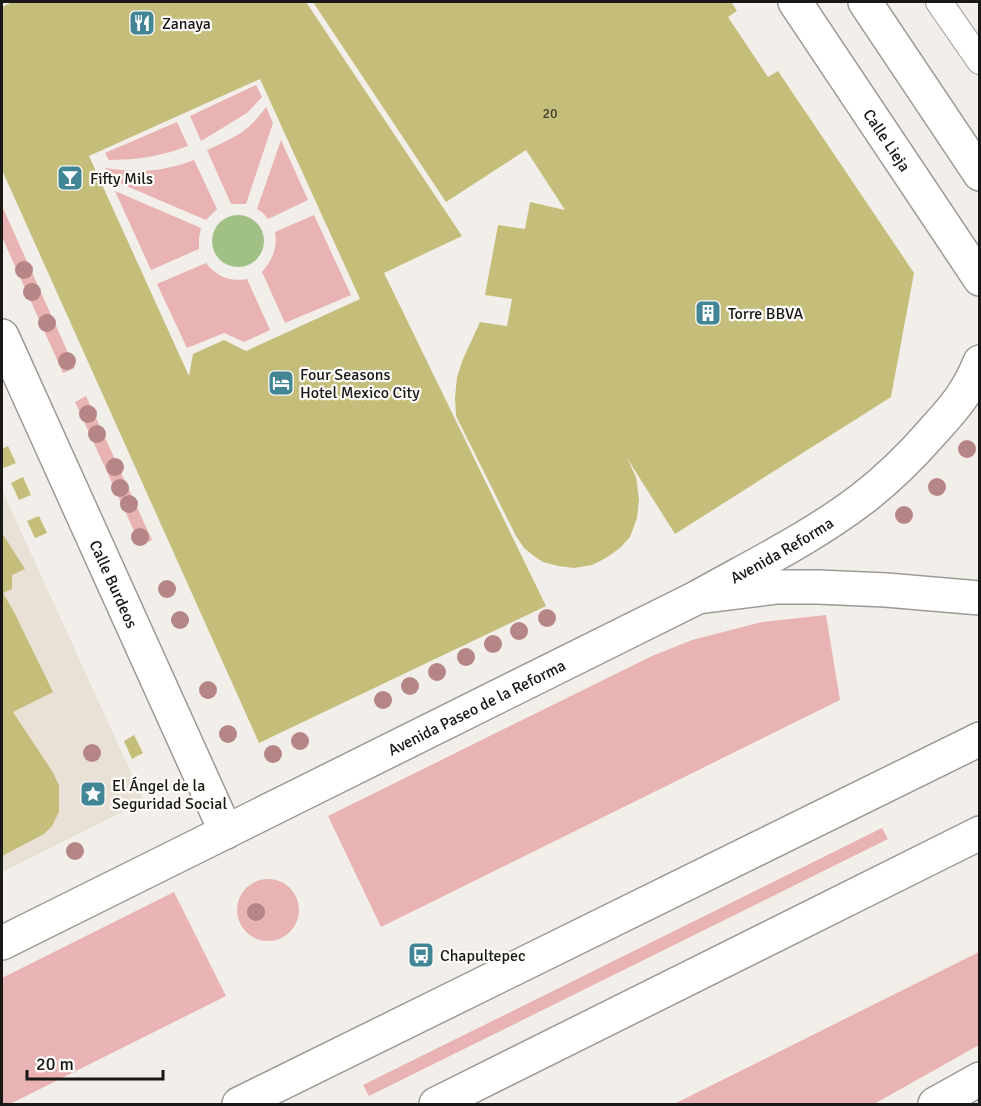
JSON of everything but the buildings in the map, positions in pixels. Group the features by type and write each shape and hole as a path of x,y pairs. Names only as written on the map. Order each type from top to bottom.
{"street":[{"name":"Calle Lieja","path":"795,2 980,279"},
{"path":"865,2 980,174"},
{"name":"Calle Burdeos","path":"2,336 226,832"},
{"name":"Avenida Reforma","path":"698,597 806,537 863,499 916,450 960,402 980,362"},
{"name":"Avenida Paseo de la Reforma","path":"2,943 698,597 777,587 818,587 980,598"},
{"path":"239,1104 980,739"},
{"path":"436,1104 980,834"},
{"path":"934,1104 980,1079"}],"lane":[{"path":"939,2 980,62"}],"shaded area":[{"path":"256,85 262,97 247,113 201,141 190,116"},
{"path":"266,107 273,123 246,204 231,204 207,150 240,133 253,123"},
{"path":"177,122 188,146 159,155 130,159 109,160 105,153"},
{"path":"281,140 308,200 268,219 257,209"},
{"path":"194,160 217,209 206,220 110,179 105,168 129,171 150,170"},
{"path":"115,191 201,228 199,249 151,270"},
{"path":"2,206 75,368 63,373 2,237"},
{"path":"238,215 248,217 256,223 262,231 264,241 262,251 256,259 248,265 238,267 228,265 220,259 214,251 212,241 214,231 220,223 228,217"},
{"path":"314,215 351,295 285,323 262,272 273,254 276,243 275,232"},
{"path":"206,263 224,277 235,280 247,279 270,330 244,342 224,333 187,348 157,284"},
{"path":"86,396 152,540 141,546 75,402"},
{"path":"2,490 144,801 2,872"},
{"path":"826,615 840,700 381,927 328,816 652,656 692,640 762,622"},
{"path":"882,828 888,839 369,1096 363,1085"},
{"path":"268,879 280,881 290,888 297,898 299,910 297,922 290,932 280,939 268,941 256,939 246,932 239,922 237,910 239,898 246,888 256,881"},
{"path":"174,892 226,996 10,1104 2,1104 2,978"},
{"path":"979,952 979,1045 874,1104 674,1104"}],"place":[{"name":"Zanaya","path":"142,23"},
{"name":"Fifty Mils","path":"70,178"},
{"name":"Torre BBVA","path":"708,313"},
{"name":"Four Seasons Hotel Mexico City","path":"281,383"},
{"name":"El Ángel de la Seguridad Social","path":"93,794"},
{"name":"Chapultepec","path":"421,955"}]}
